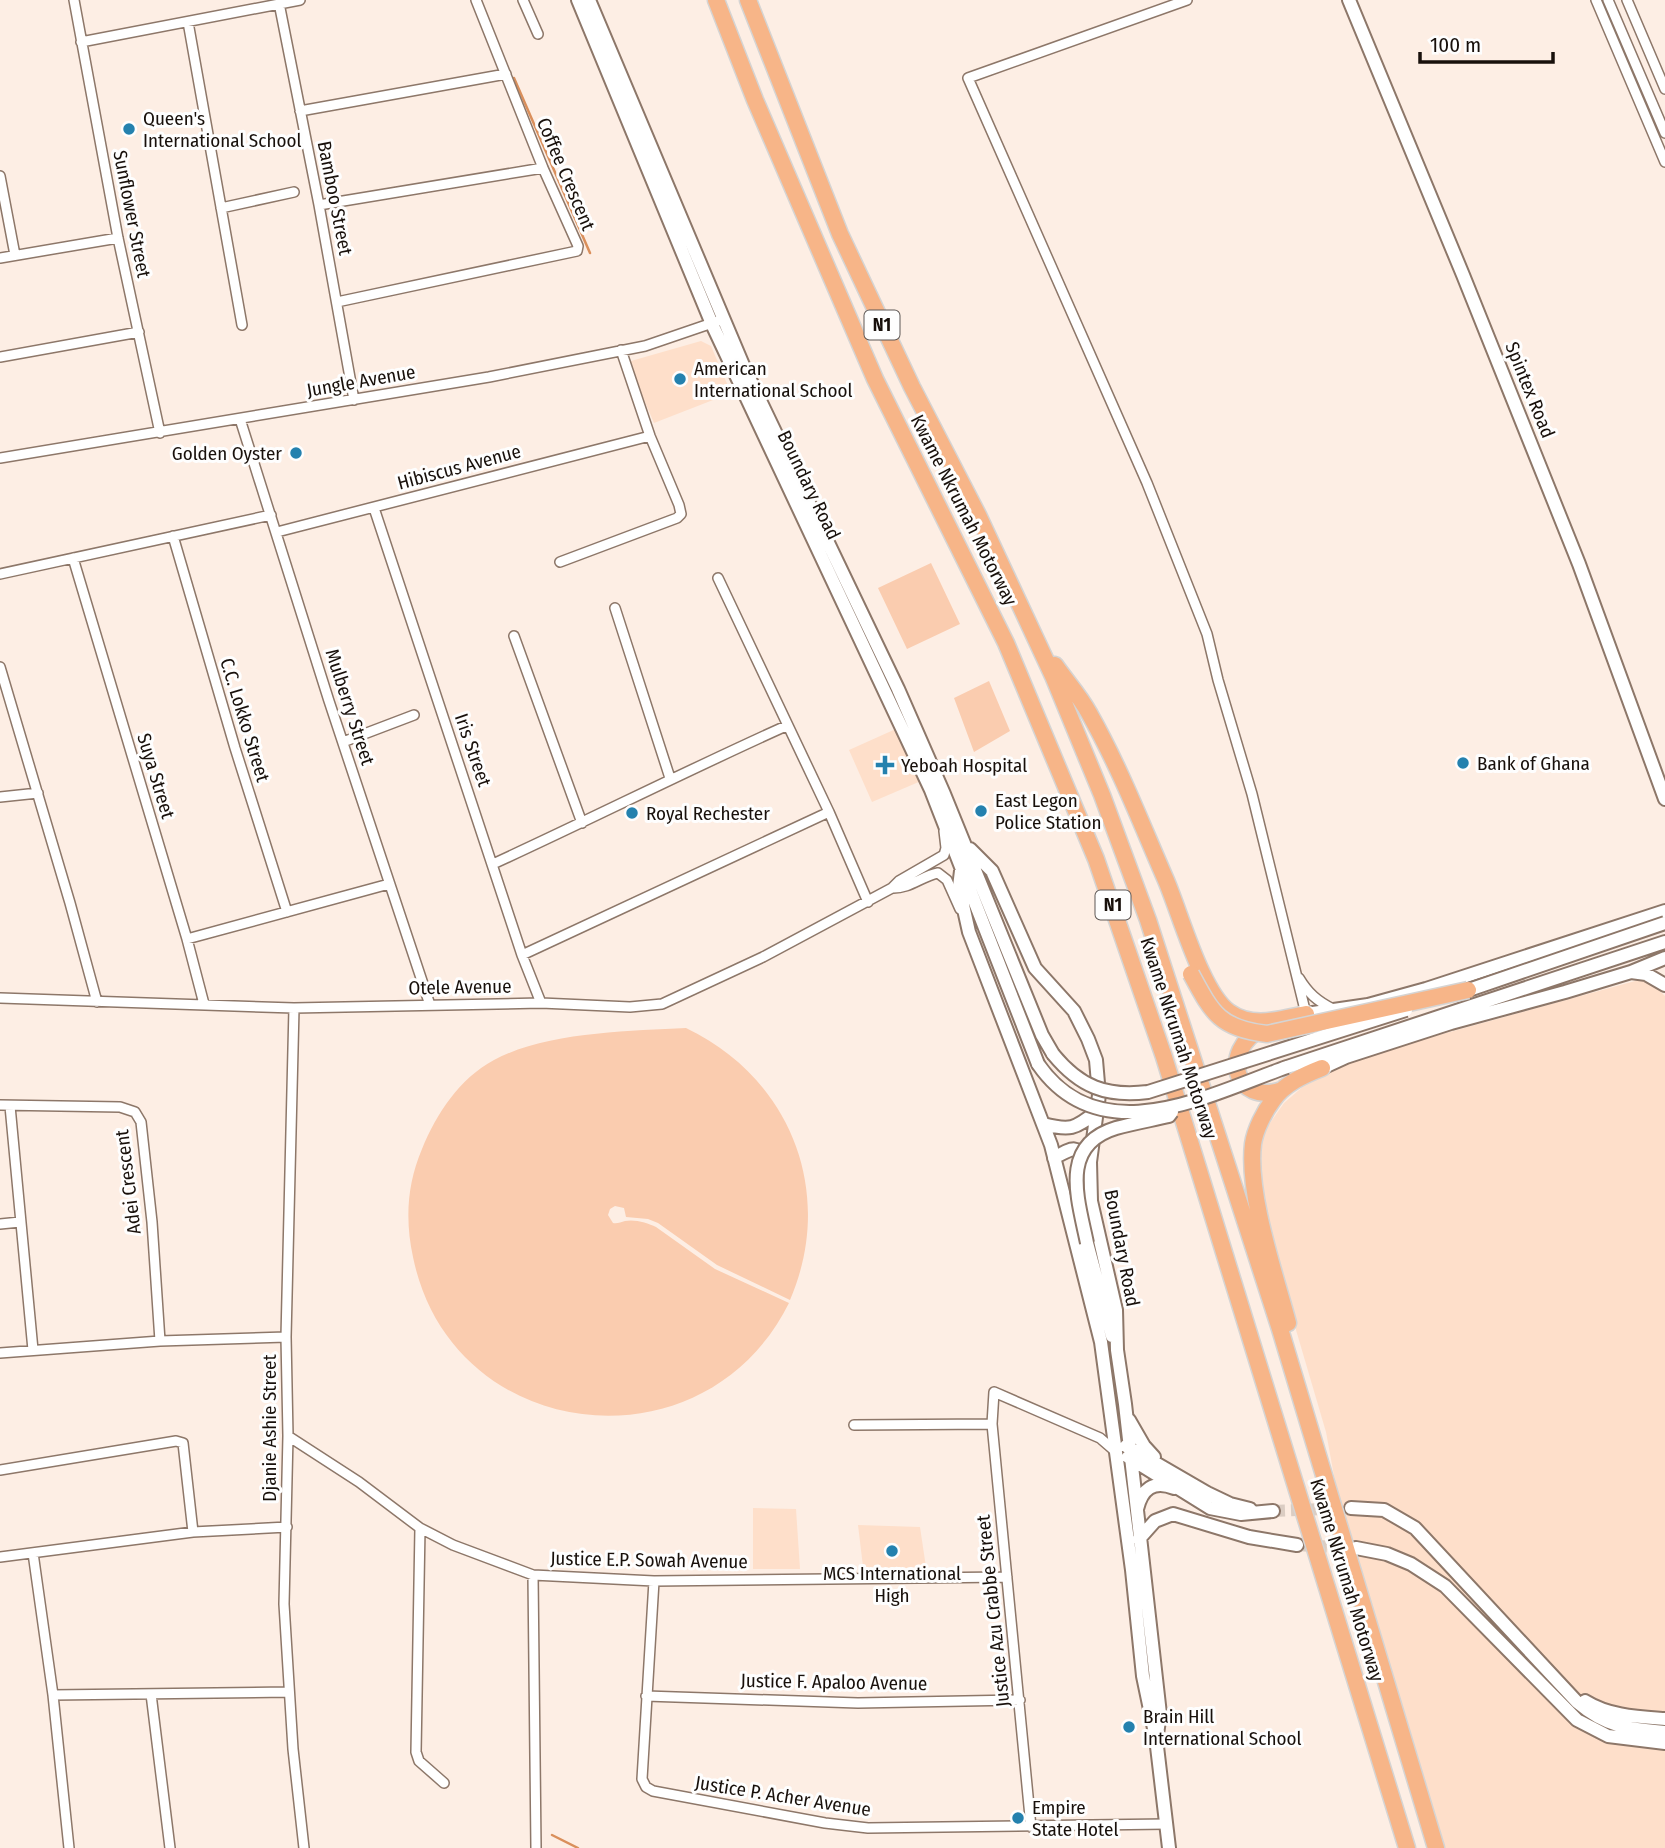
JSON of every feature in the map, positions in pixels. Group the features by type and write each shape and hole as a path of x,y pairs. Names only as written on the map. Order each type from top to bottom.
{"highway":[{"name":"Kwame Nkrumah Motorway","path":"716,0 755,100 875,379 1006,643 1096,859 1164,1057 1408,1848"},
{"name":"Kwame Nkrumah Motorway","path":"748,0 840,234 1037,641 1102,796 1148,920 1280,1329 1436,1848"},
{"path":"1037,641 1088,711 1167,881 1215,997 1227,1011 1255,1022 1306,1014"},
{"path":"1130,799 1160,893 1191,974 1207,1004 1224,1021 1242,1031 1267,1034 1468,990"},
{"path":"1283,1019 1249,1035 1239,1048 1236,1058 1242,1080 1256,1093 1265,1094 1283,1089"},
{"path":"1322,1068 1283,1089 1273,1100 1255,1135 1253,1153 1261,1220 1323,1441 1330,1495"}],"main road":[{"name":"Boundary Road","path":"578,0 718,322 943,819 1038,1064 1046,1076 1072,1097 1097,1108 1123,1114 1176,1107"},
{"name":"Boundary Road","path":"589,0 718,322 794,472 898,689 1042,1035 1066,1070 1100,1091 1123,1095 1148,1092 1468,990 1665,923"},
{"name":"Spintex Road","path":"1349,0 1579,564 1665,799"},
{"name":"Boundary Road","path":"965,845 992,871 1035,968 1066,1001 1088,1039 1096,1060 1099,1094 1090,1162 1091,1201 1116,1310 1116,1350 1127,1417 1160,1714 1156,1738"},
{"name":"Boundary Road","path":"962,868 960,887 969,932 1054,1158 1101,1342 1110,1443 1132,1570 1143,1675 1156,1738 1169,1848"},
{"path":"1116,1350 1087,1243 1076,1177 1078,1163 1086,1145 1115,1128 1170,1116 1176,1107 1287,1067 1665,942 1661,926 1665,912"},
{"path":"1306,1014 1368,1005 1426,989 1665,912"},
{"path":"1322,1068 1346,1057 1451,1023 1631,972 1665,958"},
{"path":"1631,972 1646,974 1665,985"},
{"path":"1043,1124 1057,1128 1078,1126 1096,1112"},
{"path":"1054,1158 1068,1149 1076,1149 1090,1162"},
{"path":"1127,1417 1144,1446 1162,1465"},
{"path":"1110,1443 1162,1465 1230,1504 1257,1511"},
{"path":"1131,1454 1181,1491 1210,1508 1227,1513 1273,1511"},
{"path":"1136,1513 1141,1496 1150,1486 1167,1486 1181,1491"},
{"path":"1350,1507 1384,1510 1415,1528 1592,1715 1621,1727 1665,1732"},
{"path":"1139,1539 1155,1521 1173,1514 1249,1537 1297,1545"},
{"path":"1356,1548 1387,1554 1411,1564 1445,1586 1564,1709 1592,1729 1620,1739 1665,1743"},
{"path":"1519,1638 1520,1662"},
{"path":"1566,1689 1597,1708 1628,1716 1665,1719"}],"street":[{"name":"Sunflower Street","path":"74,0 118,238 160,433"},
{"path":"81,42 300,0"},
{"name":"Coffee Crescent","path":"337,302 577,251 578,246 543,168 477,0"},
{"path":"523,0 538,34"},
{"path":"1186,0 968,78 1136,457 1207,634 1265,842 1306,1014"},
{"path":"1596,0 1665,162"},
{"path":"1608,0 1665,133"},
{"path":"1627,0 1665,89"},
{"name":"Bamboo Street","path":"279,3 354,400"},
{"path":"188,22 242,325"},
{"path":"300,111 506,74"},
{"path":"319,205 543,168"},
{"path":"0,176 15,256"},
{"path":"221,208 294,192"},
{"path":"0,258 118,238"},
{"name":"Jungle Avenue","path":"0,458 489,377 645,346 718,322"},
{"path":"0,357 139,332"},
{"path":"560,562 677,518 681,514 650,436 621,350"},
{"name":"Mulberry Street","path":"240,419 342,742 430,1005"},
{"name":"Hibiscus Avenue","path":"277,532 650,436"},
{"name":"Iris Street","path":"374,508 522,954 541,1003"},
{"path":"0,574 271,515"},
{"name":"C.C. Lokko Street","path":"173,536 235,748 287,912"},
{"name":"Suya Street","path":"73,558 204,1004"},
{"path":"718,578 829,812 868,902"},
{"path":"615,608 670,778"},
{"path":"514,636 582,822"},
{"path":"0,667 97,1002"},
{"path":"342,742 414,715"},
{"path":"493,864 670,778 786,726"},
{"path":"0,797 38,793"},
{"path":"522,954 829,812"},
{"name":"Otele Avenue","path":"0,998 294,1008 541,1003 629,1007 668,1003 868,902 944,855 946,848 943,819"},
{"name":"Otele Avenue","path":"892,888 902,889 927,875 938,873 944,876 969,932"},
{"path":"187,939 389,884"},
{"path":"1294,971 1308,992 1333,1009"},
{"name":"Djanie Ashie Street","path":"294,1008 286,1336 288,1436 284,1604 288,1692 304,1848"},
{"path":"5,1105 33,1350"},
{"name":"Adei Crescent","path":"5,1105 120,1107 135,1112 141,1122 152,1222 160,1341"},
{"path":"0,1224 20,1222"},
{"path":"0,1353 160,1341 286,1336"},
{"name":"Justice Azu Crabbe Street","path":"1031,1827 992,1424 994,1392 1110,1443"},
{"path":"854,1424 992,1424"},
{"name":"Justice E.P. Sowah Avenue","path":"288,1436 359,1482 420,1528 453,1545 533,1575 654,1581 1007,1577"},
{"path":"0,1470 176,1441 183,1443 193,1532"},
{"path":"0,1557 193,1532 287,1527"},
{"path":"420,1528 416,1752 419,1761 444,1783"},
{"path":"33,1552 53,1695 69,1848"},
{"path":"533,1575 536,1848"},
{"name":"Justice P. Acher Avenue","path":"654,1581 642,1779 653,1791 825,1823 868,1828 1167,1824"},
{"path":"53,1695 288,1692"},
{"path":"151,1694 170,1848"},
{"name":"Justice F. Apaloo Avenue","path":"646,1696 858,1703 1020,1700"}],"shaded area":[{"name":"American International School","path":"701,341 711,346 731,393 654,423 629,365 631,361"},
{"path":"931,563 960,624 907,649 878,588"},
{"path":"989,681 1010,731 974,752 954,698"},
{"name":"Yeboah Hospital","path":"898,728 921,781 872,802 849,750"},
{"path":"1646,978 1665,996 1665,1848 1439,1848 1345,1536 1326,1432 1264,1221 1254,1167 1261,1136 1284,1103 1313,1078 1343,1064"},
{"path":"686,1028 723,1050 753,1077 777,1108 795,1143 805,1180 808,1219 803,1260 790,1300 717,1265 658,1223 626,1217 624,1208 615,1206 610,1209 608,1215 613,1223 633,1221 656,1227 715,1269 789,1303 750,1358 700,1394 643,1413 583,1414 526,1399 476,1367 437,1320 413,1257 409,1229 410,1189 422,1149 450,1098 470,1077 494,1060 562,1038"},
{"path":"753,1508 796,1509 800,1569 753,1569"},
{"name":"MCS International High","path":"858,1525 920,1527 927,1574 864,1575"}],"waterway":[{"path":"514,78 590,253"},
{"path":"552,1835 578,1848"}],"tunnel":[{"path":"1273,1511 1351,1508"},
{"path":"1297,1545 1353,1548"}],"place":[{"name":"Queen's International School","path":"129,129"},
{"name":"American International School","path":"680,379"},
{"name":"Golden Oyster","path":"296,453"},
{"name":"Bank of Ghana","path":"1463,763"},
{"name":"Yeboah Hospital","path":"885,765"},
{"name":"East Legon Police Station","path":"981,811"},
{"name":"Royal Rechester","path":"632,813"},
{"name":"MCS International High","path":"892,1551"},
{"name":"Brain Hill International School","path":"1129,1727"},
{"name":"Empire State Hotel","path":"1018,1818"}]}
